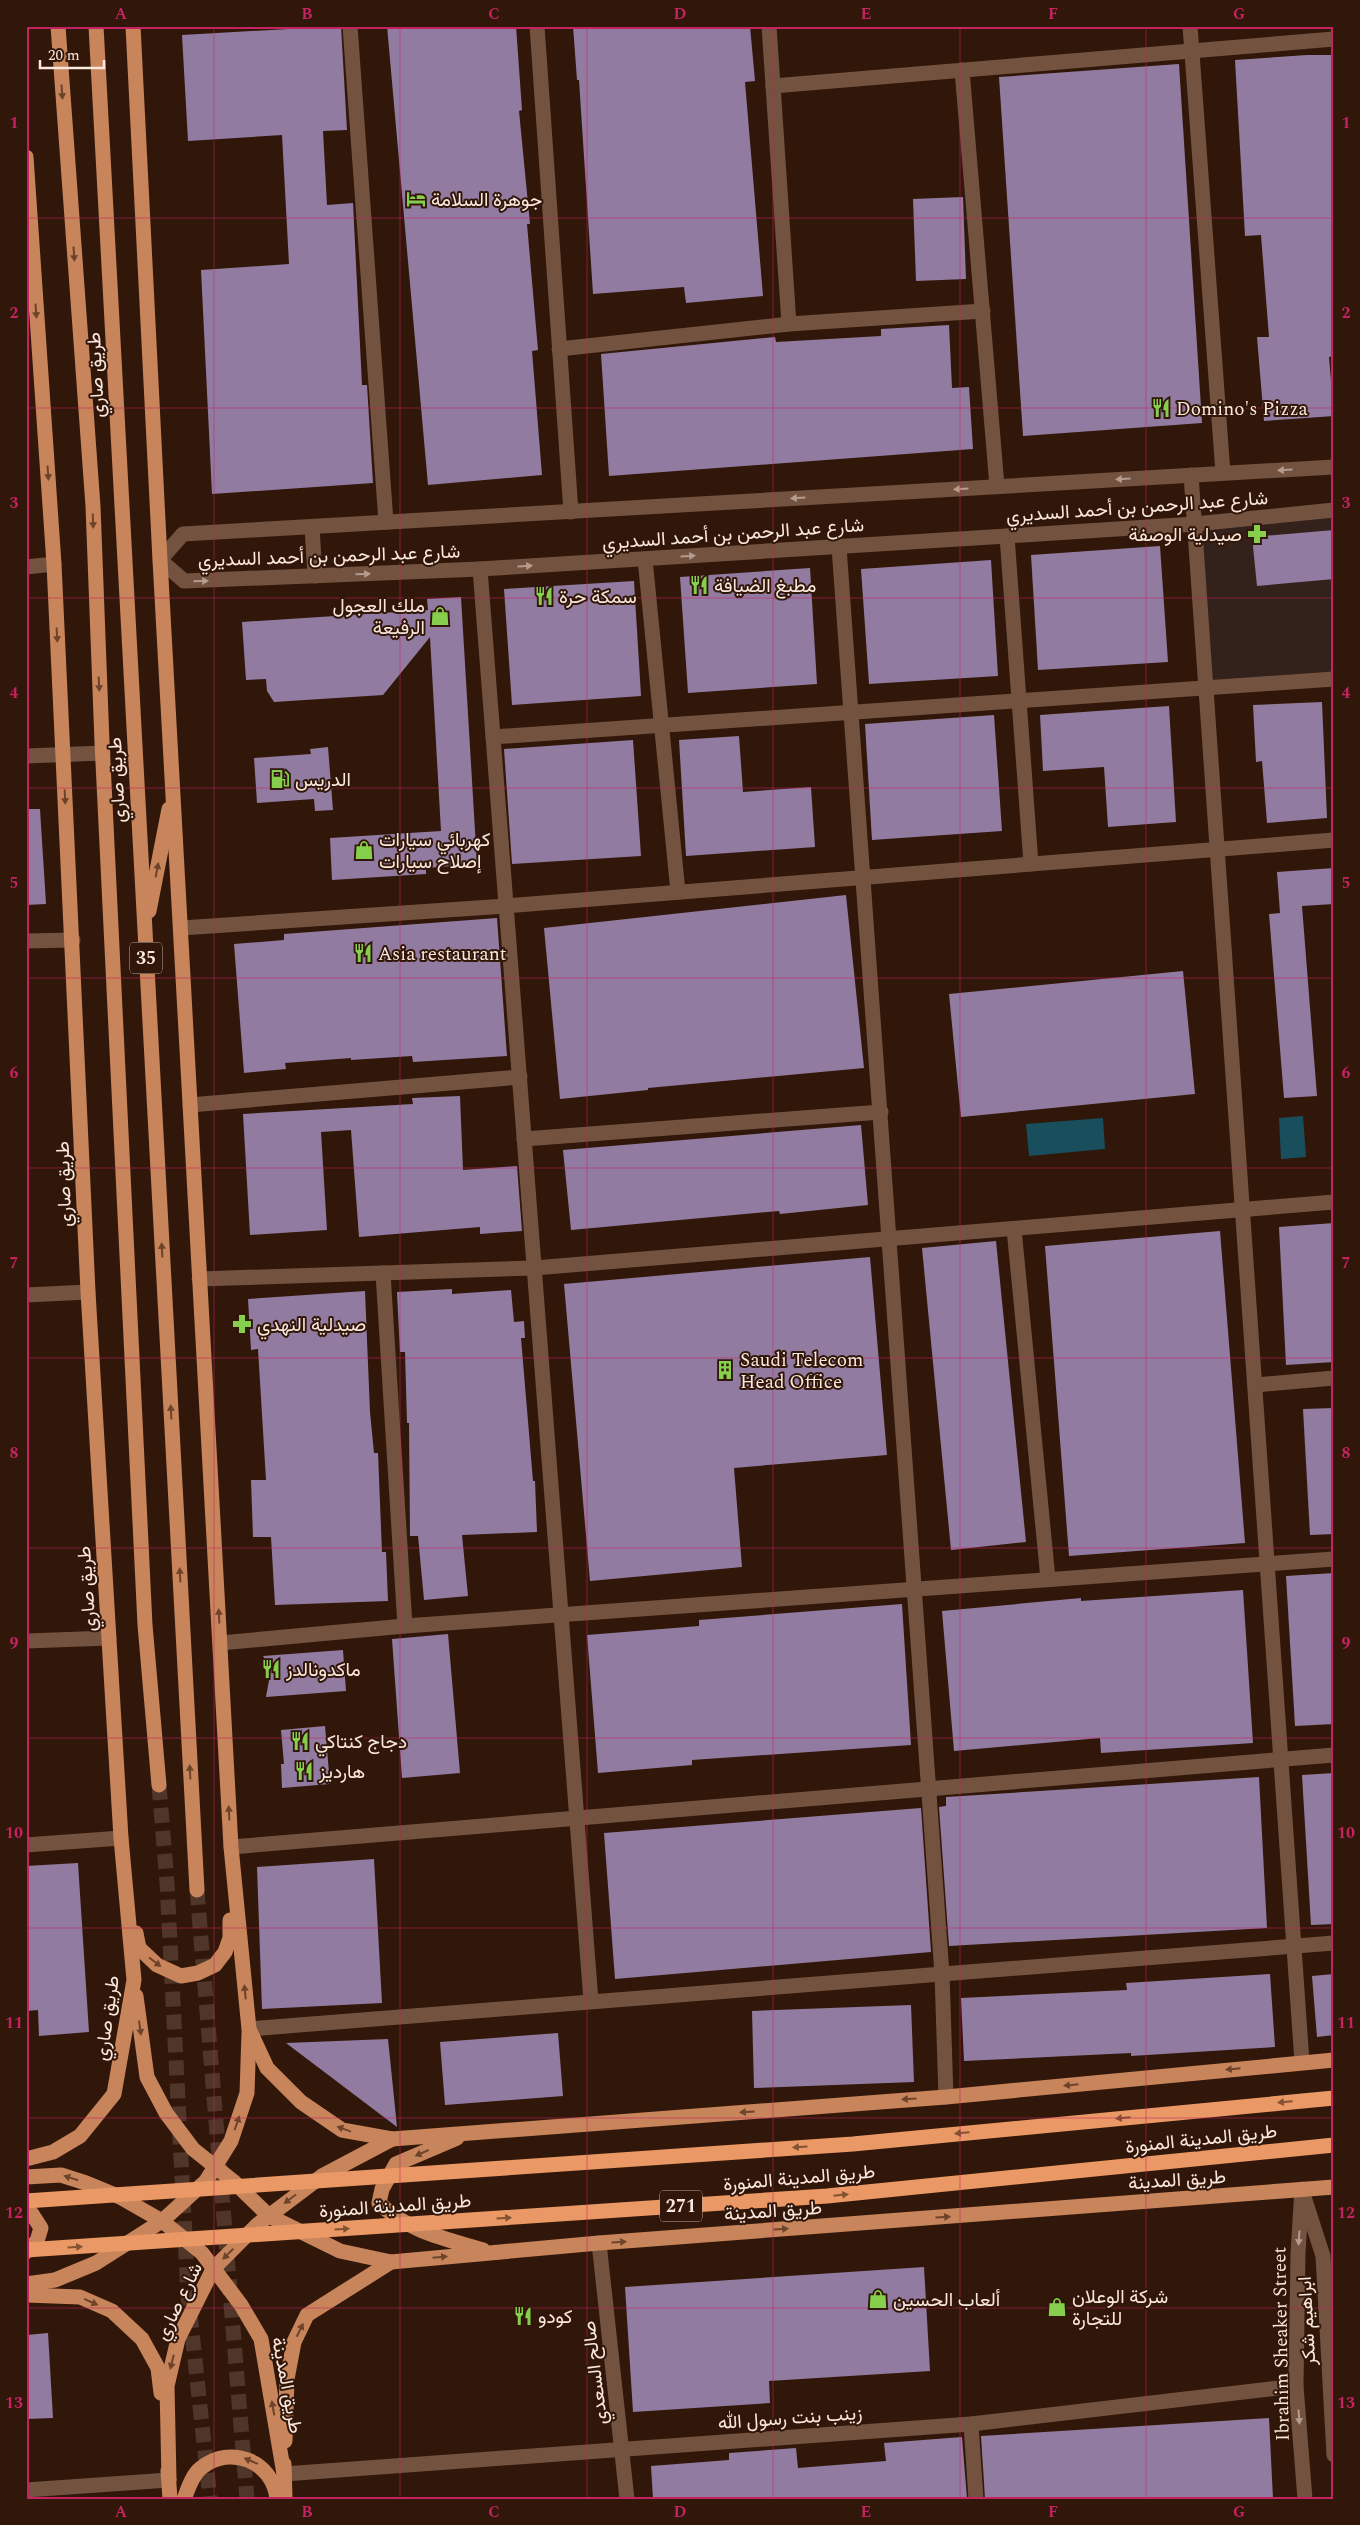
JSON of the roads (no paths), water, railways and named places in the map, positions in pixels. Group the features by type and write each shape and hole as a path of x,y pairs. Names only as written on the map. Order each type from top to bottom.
{"highway":[{"name":"طريق المدينة المنورة","path":"26,2200 854,2144 1334,2098"},
{"name":"طريق المدينة المنورة","path":"26,2251 826,2196 1334,2145"}],"main road":[{"name":"طريق صاري","path":"58,26 93,506 102,753 145,1625 159,1785"},
{"name":"طريق صاري","path":"96,26 197,1890"},
{"path":"26,2284 54,2280 96,2263 162,2221 206,2180 231,2141 247,2093 249,2029 231,1847 160,560 133,26"},
{"name":"طريق صاري","path":"26,157 28,213 54,564 88,1292 121,1838 134,1980 114,2094 80,2136 52,2152 26,2159"},
{"path":"145,935 173,786"},
{"path":"124,1870 139,1948 156,1965 181,1976 198,1973 215,1965 225,1952 230,1938 231,1847"},
{"name":"طريق المدينة","path":"134,1980 146,2077 166,2112 193,2149 215,2166 268,2216 340,2251 391,2262 599,2243 1334,2186"},
{"path":"249,2029 267,2068 300,2102 342,2130 392,2139 946,2097 1334,2060"},
{"path":"467,2133 396,2164 382,2189 379,2203 392,2216 428,2234 492,2252"},
{"name":"شارع صاري","path":"169,2480 166,2386 178,2339 213,2269 268,2216 322,2176 392,2139"},
{"name":"طريق المدينة","path":"26,2177 61,2175 86,2183 120,2198 162,2221 202,2253 241,2305 261,2339 284,2474"},
{"path":"26,2211 32,2214 41,2228 37,2241 26,2251"},
{"path":"285,2499 287,2379 294,2342 307,2315 391,2262"},
{"path":"26,2295 80,2297 112,2311 142,2339 158,2368 170,2499"},
{"path":"184,2499 200,2468 219,2457 232,2456 248,2459 257,2464 270,2477 277,2499"}],"street":[{"path":"350,26 386,522"},
{"path":"537,26 571,512"},
{"path":"769,26 789,324"},
{"path":"1190,26 1223,473"},
{"path":"773,86 1334,39"},
{"path":"962,70 997,486"},
{"path":"559,349 789,324 983,311"},
{"name":"شارع عبد الرحمن بن أحمد السديري","path":"1334,467 183,534 160,560 184,581 480,569 1195,524 1334,510"},
{"path":"1191,475 1302,2062"},
{"path":"312,526 315,576"},
{"path":"1007,536 1031,864"},
{"path":"839,546 942,1974 946,2097"},
{"path":"645,559 678,892"},
{"path":"26,567 54,564"},
{"path":"480,569 591,2001"},
{"path":"493,737 1206,690 1334,679"},
{"path":"26,756 102,753"},
{"path":"181,928 506,906 1334,840"},
{"path":"26,941 73,940"},
{"path":"190,1106 520,1077"},
{"path":"524,1139 881,1112"},
{"path":"199,1279 534,1268 1334,1202"},
{"path":"1014,1229 1048,1579"},
{"path":"383,1273 404,1626"},
{"path":"26,1295 88,1292"},
{"path":"1255,1384 1334,1378"},
{"path":"220,1643 404,1626 1334,1559"},
{"path":"26,1641 109,1638"},
{"path":"231,1847 1334,1755"},
{"path":"26,1845 121,1838"},
{"path":"249,2029 1334,1943"},
{"name":"Ibrahim Sheaker Street","path":"1302,2189 1298,2253 1296,2386 1305,2499"},
{"name":"ابراهيم شكر","path":"1302,2189 1323,2256 1334,2455"},
{"name":"صالح السعدي","path":"599,2243 627,2499"},
{"name":"زينب بنت رسول الله","path":"284,2474 971,2424 1296,2386"},
{"path":"971,2424 976,2499"},
{"path":"26,2490 169,2480"}],"water":[{"path":"1303,1116 1306,1157 1281,1159 1279,1118"},
{"path":"1103,1118 1105,1149 1029,1156 1026,1124"}],"tunnel":[{"path":"159,1785 167,1883 188,2295 210,2499"},
{"path":"197,1890 247,2499"}],"place":[{"name":"جوهرة السلامة","path":"416,199"},
{"name":"Domino's Pizza","path":"1161,408"},
{"name":"صيدلية الوصفة","path":"1257,534"},
{"name":"مطبغ الضيافة","path":"699,585"},
{"name":"سمكة حرة","path":"544,596"},
{"name":"ملك العجول الرفيعة","path":"440,616"},
{"name":"الدريس","path":"280,779"},
{"name":"كهربائي سيارات إصلاح سيارات","path":"364,850"},
{"name":"Asia restaurant","path":"363,953"},
{"name":"صيدلية النهدي","path":"242,1324"},
{"name":"Saudi Telecom Head Office","path":"725,1370"},
{"name":"ماكدونالدز","path":"271,1669"},
{"name":"دجاج كنتاكي","path":"300,1741"},
{"name":"هارديز","path":"304,1771"},
{"name":"ألعاب الحسين","path":"878,2299"},
{"name":"شركة الوعلان للتجارة","path":"1057,2307"},
{"name":"كودو","path":"523,2316"}]}
